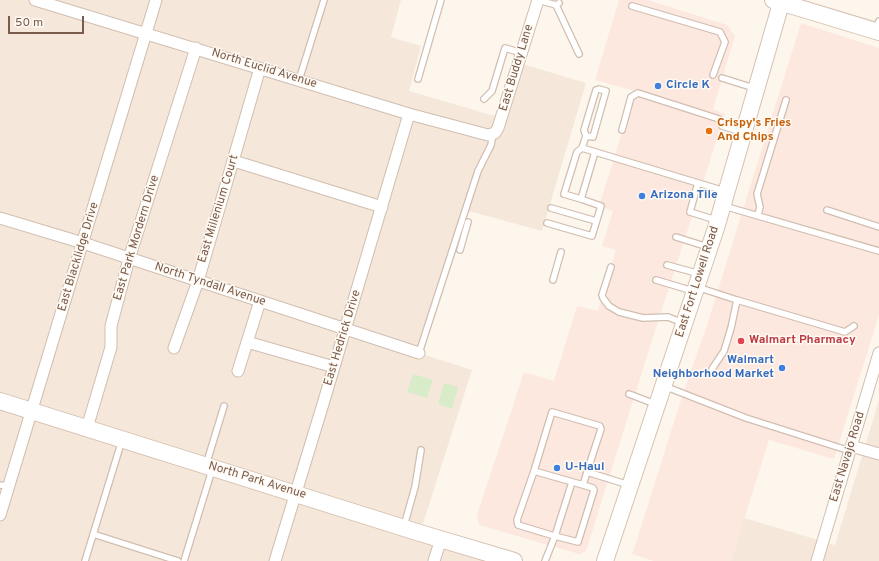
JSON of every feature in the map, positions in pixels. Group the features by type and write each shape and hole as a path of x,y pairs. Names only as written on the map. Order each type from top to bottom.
{"main road":[{"path":"779,1 878,28"},
{"name":"East Fort Lowell Road","path":"606,561 723,206 757,89 779,1"},
{"name":"North Park Avenue","path":"0,401 296,493 403,528 514,561"}],"street":[{"name":"North Euclid Avenue","path":"35,0 410,114 482,134 493,134"},
{"name":"East Blacklidge Drive","path":"0,514 4,485 31,410 83,244 156,0"},
{"name":"East Buddy Lane","path":"493,134 498,128 538,0"},
{"name":"East Park Mordern Drive","path":"87,428 112,347 111,326 130,259 196,48"},
{"name":"East Millenium Court","path":"174,348 198,281 260,68"},
{"name":"East Hedrick Drive","path":"275,561 410,114"},
{"path":"234,161 382,207"},
{"name":"North Tyndall Avenue","path":"0,218 346,328 419,353"},
{"path":"238,371 260,301"},
{"path":"247,342 334,367"},
{"name":"East Navajo Road","path":"817,561 879,353"},
{"path":"850,448 879,454"},
{"path":"434,561 441,539"}],"lane":[{"path":"298,80 324,0"},
{"path":"418,79 441,0"},
{"path":"538,0 557,4 579,54"},
{"path":"632,6 720,32 725,42 713,75"},
{"path":"484,99 492,91 505,48 522,53"},
{"path":"722,78 757,89"},
{"path":"548,223 592,236 601,206 564,194 577,152 582,148 586,136 584,130 596,90 598,88 606,91 593,137 586,136"},
{"path":"622,130 631,97 638,93 719,119 722,126 744,133"},
{"path":"758,216 760,207 757,194 786,100"},
{"path":"419,353 478,170 491,145 493,134"},
{"path":"582,148 698,183 723,206"},
{"path":"581,199 595,152"},
{"path":"698,183 690,212 723,206 879,251"},
{"path":"551,208 596,221"},
{"path":"827,210 879,227"},
{"path":"460,250 468,222"},
{"path":"676,237 710,247"},
{"path":"553,280 561,252"},
{"path":"667,265 698,284 737,300 845,332 854,326"},
{"path":"611,267 602,297 609,306 620,312 643,318 668,317 685,323"},
{"path":"656,280 698,284"},
{"path":"712,369 724,351 737,300"},
{"path":"664,386 746,418 850,448"},
{"path":"629,394 658,404"},
{"path":"184,561 224,406"},
{"path":"534,471 593,488 594,490 578,542 518,525 517,523 552,412 601,427 583,485"},
{"path":"85,561 122,440"},
{"path":"403,528 415,487 421,450"},
{"path":"587,472 631,485"},
{"path":"545,561 555,536 572,482"},
{"path":"93,534 178,561"}],"shaded area":[{"path":"0,0 401,0 391,37 421,46 409,91 491,115 502,116 519,63 586,83 542,231 465,210 419,353 472,370 420,533 514,561 0,561"},
{"path":"619,0 648,0 727,25 735,36 713,109 725,114 586,551 579,554 479,525 477,515 524,372 554,381 577,306 598,311 616,250 602,246 613,211 602,207 600,203 635,91 595,80"},
{"path":"801,23 879,48 879,315 834,459 769,440 731,561 654,561 632,554 679,406 708,322"},
{"path":"879,400 879,561 731,561 744,518 835,545"}],"green space":[{"path":"413,374 433,380 427,398 407,392"},
{"path":"444,383 458,387 452,409 438,404"}],"place":[{"name":"Circle K","path":"658,86"},
{"name":"Crispy's Fries And Chips","path":"709,131"},
{"name":"Arizona Tile","path":"642,196"},
{"name":"Walmart Pharmacy","path":"741,341"},
{"name":"Walmart Neighborhood Market","path":"782,368"},
{"name":"U-Haul","path":"557,468"}]}
